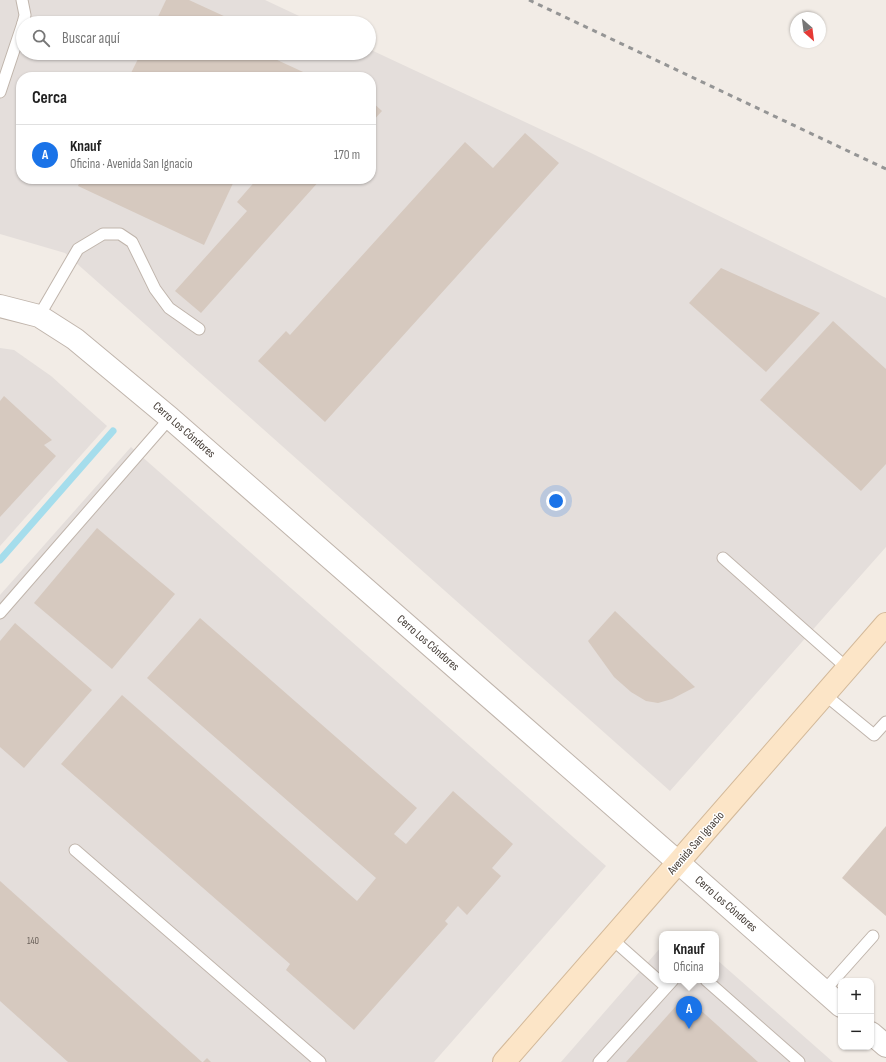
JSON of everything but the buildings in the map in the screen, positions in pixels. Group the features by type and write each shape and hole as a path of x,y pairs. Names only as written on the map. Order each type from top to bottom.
{"main road":[{"name":"Avenida San Ignacio","path":"504,1062 679,863 846,668 886,624"}],"street":[{"name":"Cerro Los Cóndores","path":"0,306 39,316 75,339 170,418 838,1003"},
{"path":"874,1036 886,1046"}],"lane":[{"path":"22,0 24,16"},
{"path":"0,92 16,44"},
{"path":"39,316 78,249 103,234 120,234 132,242 156,289 169,308 199,329"},
{"path":"0,613 170,418"},
{"path":"723,558 846,668"},
{"path":"824,694 874,735 886,722"},
{"path":"75,850 320,1062"},
{"path":"824,991 873,936"},
{"path":"612,939 659,975"},
{"path":"599,1062 669,983"},
{"path":"709,983 799,1062"}],"shaded area":[{"path":"0,0 265,0 299,16 16,16 16,60 376,60 376,52 591,153 886,298 886,547 670,791 65,253 0,234"},
{"path":"0,348 14,350 51,376 107,426 0,546"},
{"path":"131,447 606,866 434,1062 0,1062 0,595"},
{"path":"659,949 659,983 719,983 719,962 833,1062 561,1062"}],"waterway":[{"path":"0,560 113,431"}],"railway":[{"path":"529,0 886,169"}],"place":[{"name":"Knauf","path":"689,1029"}]}
